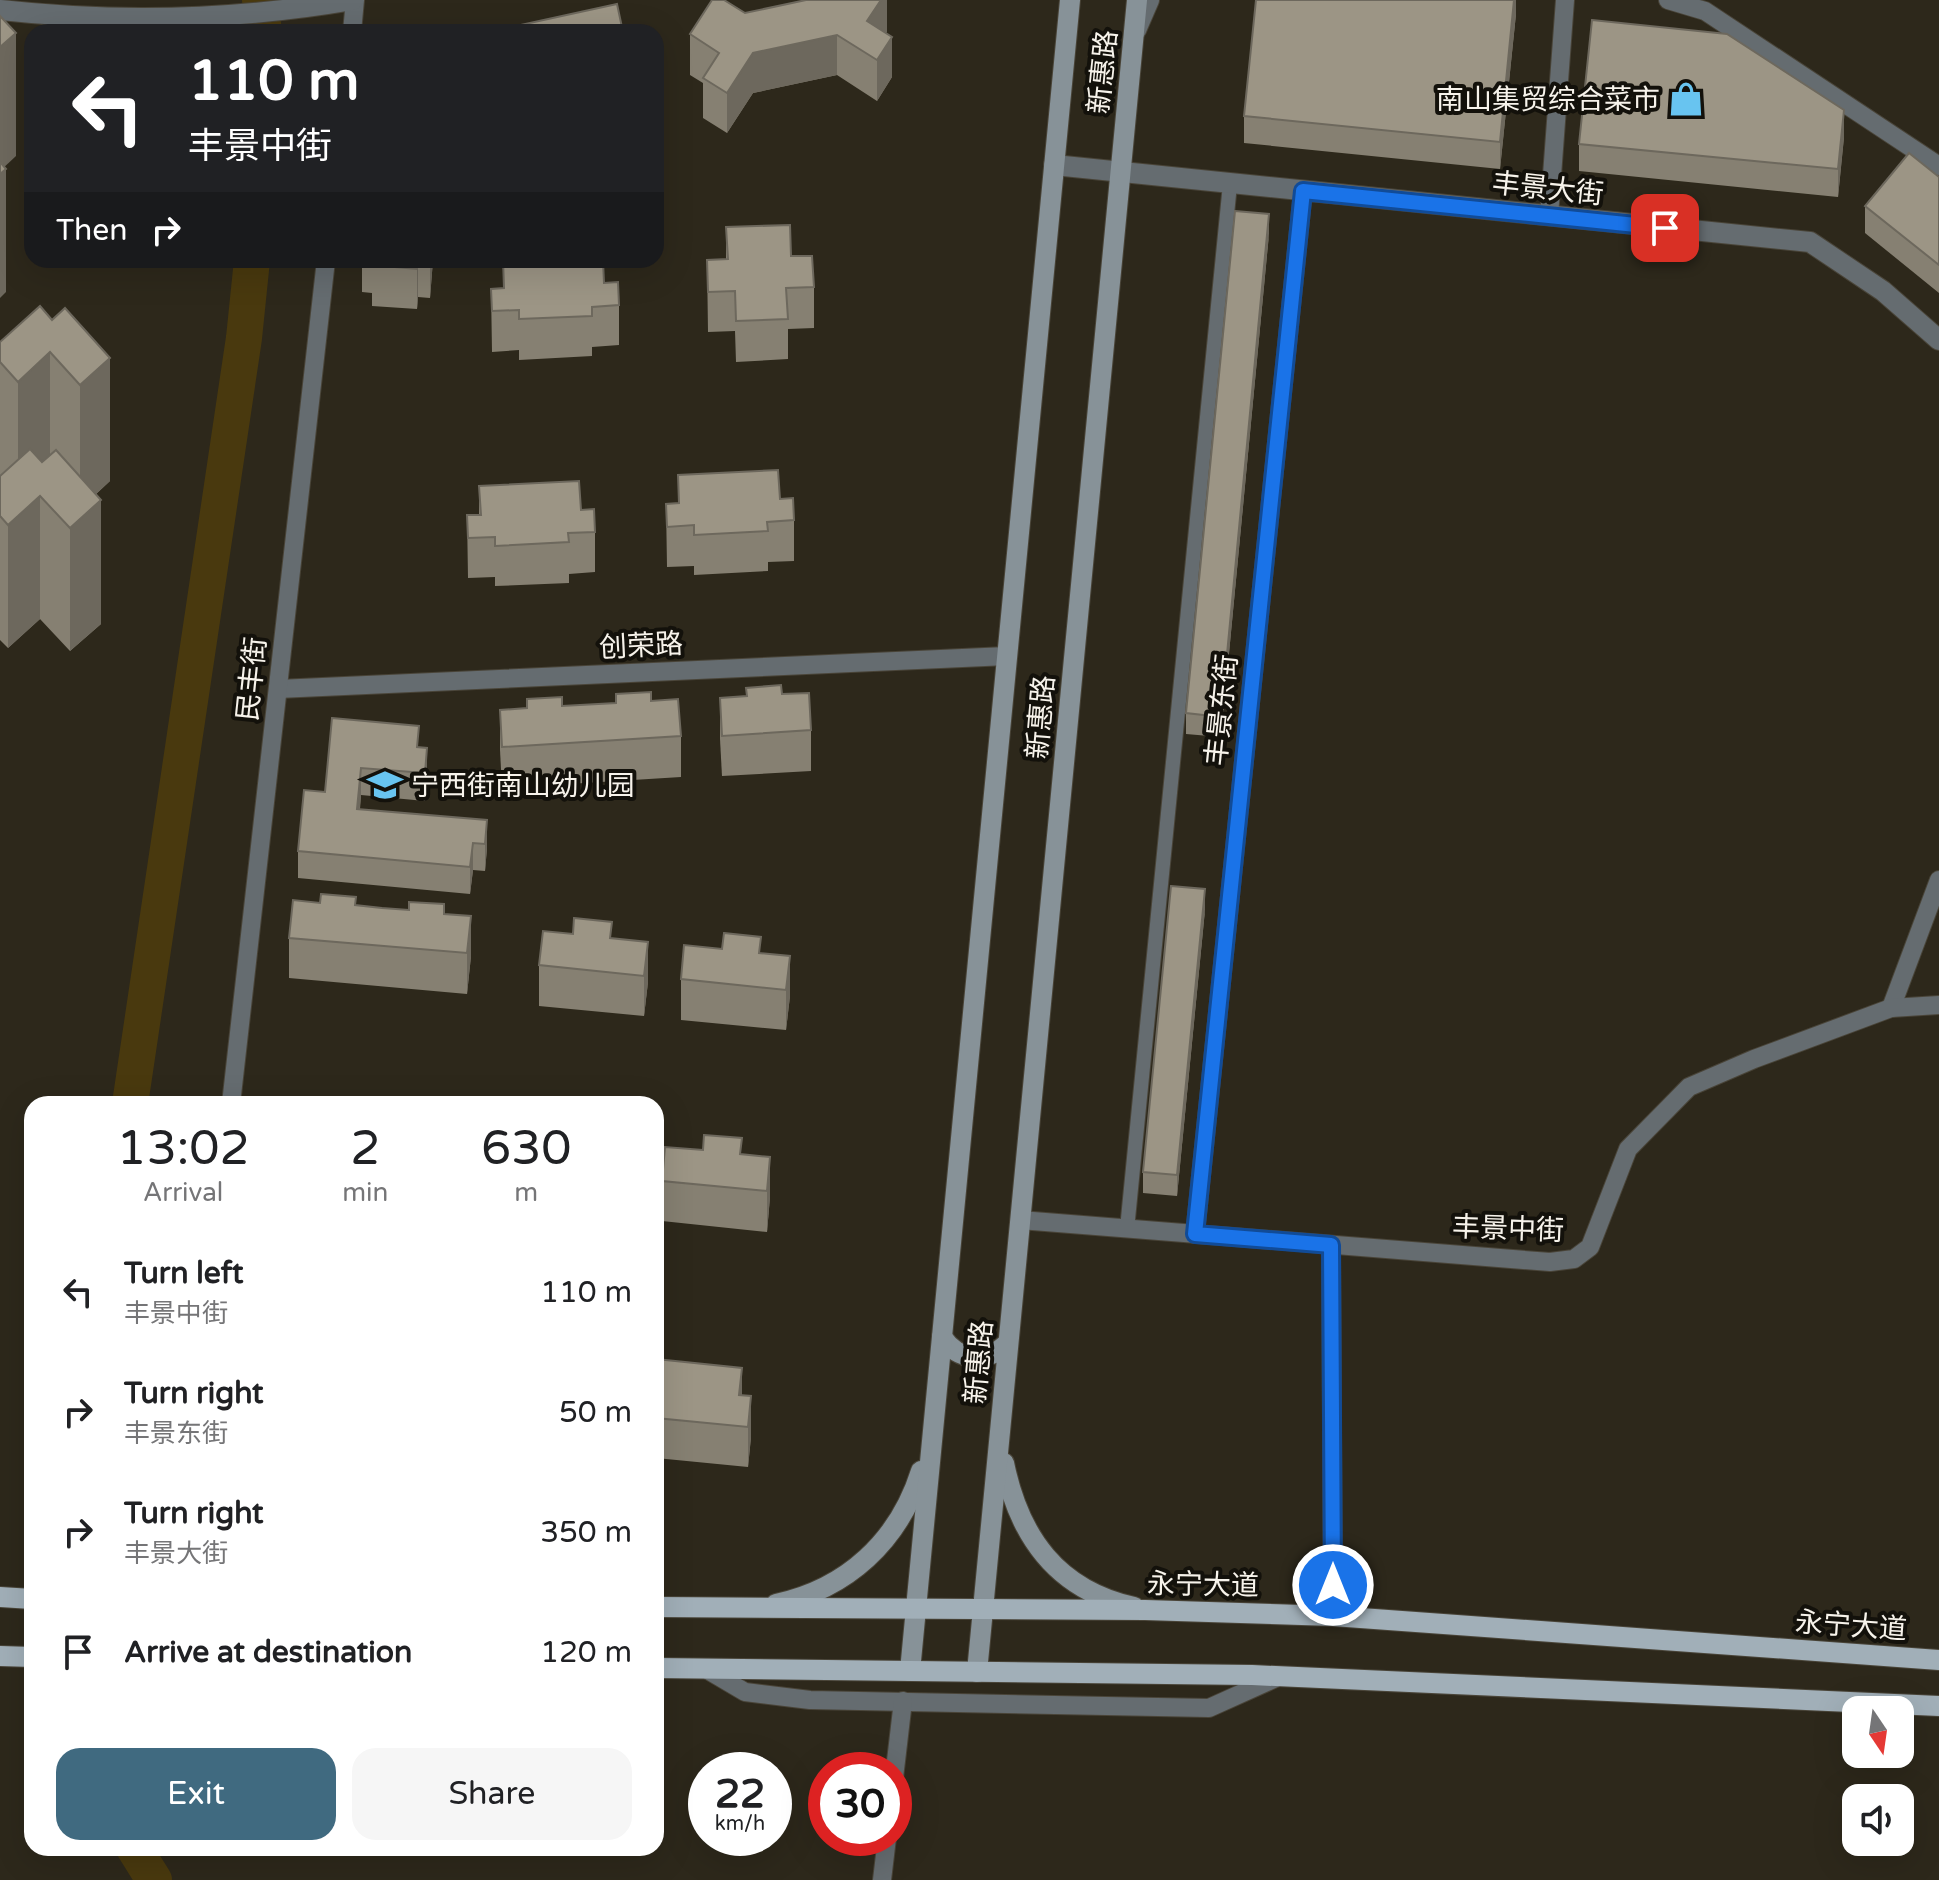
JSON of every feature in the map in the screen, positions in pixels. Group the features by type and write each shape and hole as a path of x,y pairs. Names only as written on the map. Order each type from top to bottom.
{"main road":[{"name":"新惠路","path":"933,1433 1070,0"},
{"name":"新惠路","path":"977,1672 1137,0"},
{"path":"942,1337 955,1351 972,1357 992,1355 1008,1343"},
{"path":"762,1607 801,1599 837,1583 868,1559 894,1530 913,1495 933,1433"},
{"path":"910,1671 933,1433"},
{"path":"999,1439 1009,1490 1020,1520 1037,1547 1059,1571 1085,1589 1114,1603 1145,1610"},
{"path":"0,1597 24,1598"},
{"name":"永宁大道","path":"664,1607 1145,1610 1333,1616 1939,1660"},
{"path":"0,1656 24,1657"},
{"path":"664,1668 1278,1677 1939,1706"}],"street":[{"path":"0,10 126,18 216,16 354,0 352,24"},
{"path":"1060,0 1067,28"},
{"path":"1133,37 1149,0"},
{"path":"1549,216 1565,0"},
{"path":"1668,0 1705,11 1939,166"},
{"name":"丰景大街","path":"1054,165 1810,242 1883,291 1939,340"},
{"path":"1127,1229 1230,184"},
{"name":"丰景东街","path":"1195,1234 1303,191"},
{"name":"民丰街","path":"232,1096 325,268"},
{"name":"创荣路","path":"278,689 1007,656"},
{"path":"1891,1008 1939,880"},
{"name":"丰景中街","path":"1020,1220 1550,1262 1574,1259 1590,1247 1628,1149 1689,1087 1754,1059 1891,1008 1939,1005"},
{"path":"1331,1245 1333,1616"},
{"path":"706,1669 745,1692 810,1700 1209,1708 1278,1677"},
{"path":"897,1752 903,1701"},
{"path":"882,1880 885,1856"}],"building":[{"path":"712,0 724,0 745,13 806,0 881,0 867,21 892,37 877,60 837,35 753,53 727,93 703,78 719,53 690,34"},
{"path":"1256,0 1514,0 1500,142 1244,116"},
{"path":"617,4 621,24 525,24"},
{"path":"0,16 16,33 0,47"},
{"name":"南山集贸综合菜市","path":"1592,20 1727,34 1844,110 1838,169 1579,144"},
{"path":"1909,153 1939,177 1939,265 1865,206"},
{"path":"1235,211 1269,214 1221,717 1186,713"},
{"path":"790,225 791,256 812,256 814,287 786,288 788,319 736,321 735,291 708,292 707,260 728,259 726,227"},
{"path":"503,268 603,268 604,283 618,282 619,305 592,307 592,316 519,319 519,310 492,311 491,289 504,288"},
{"path":"40,306 52,320 65,308 110,358 80,385 50,352 18,382 0,362 0,342"},
{"path":"30,449 42,462 56,450 101,500 70,528 40,496 8,525 0,516 0,476"},
{"path":"778,470 780,499 793,498 794,520 767,522 768,531 694,535 694,525 667,527 666,504 679,503 678,475"},
{"path":"579,481 581,510 594,509 595,532 568,533 569,542 495,546 495,537 468,538 467,515 481,515 479,486"},
{"path":"781,685 782,694 809,693 811,730 722,736 720,698 747,696 746,688"},
{"path":"651,692 651,701 678,699 681,736 502,747 500,710 527,708 527,699 562,697 562,706 616,703 616,694"},
{"path":"332,718 419,726 417,747 427,748 425,773 361,768 357,809 487,820 485,844 473,843 470,867 298,851 304,790 325,792"},
{"path":"1171,886 1205,889 1177,1175 1143,1172"},
{"path":"321,894 356,897 355,905 382,908 409,910 409,902 444,904 444,914 471,916 467,953 289,938 293,900 320,903"},
{"path":"574,918 612,922 610,938 648,942 644,976 539,965 543,931 573,934"},
{"path":"724,933 761,937 759,953 790,956 786,990 681,979 684,945 722,949"},
{"path":"704,1135 742,1138 740,1154 770,1157 767,1191 664,1181 665,1147 703,1150"},
{"path":"664,1360 742,1368 739,1395 751,1396 748,1427 664,1419"}],"waterway":[{"path":"260,0 263,24"},
{"path":"131,1096 244,338 251,268"},
{"path":"139,1856 154,1880"}],"place":[{"name":"南山集贸综合菜市","path":"1686,99"},
{"name":"宁西街南山幼儿园","path":"385,785"}],"route":[{"path":"1333,1585 1331,1245 1195,1234 1303,191 1665,228"}]}
